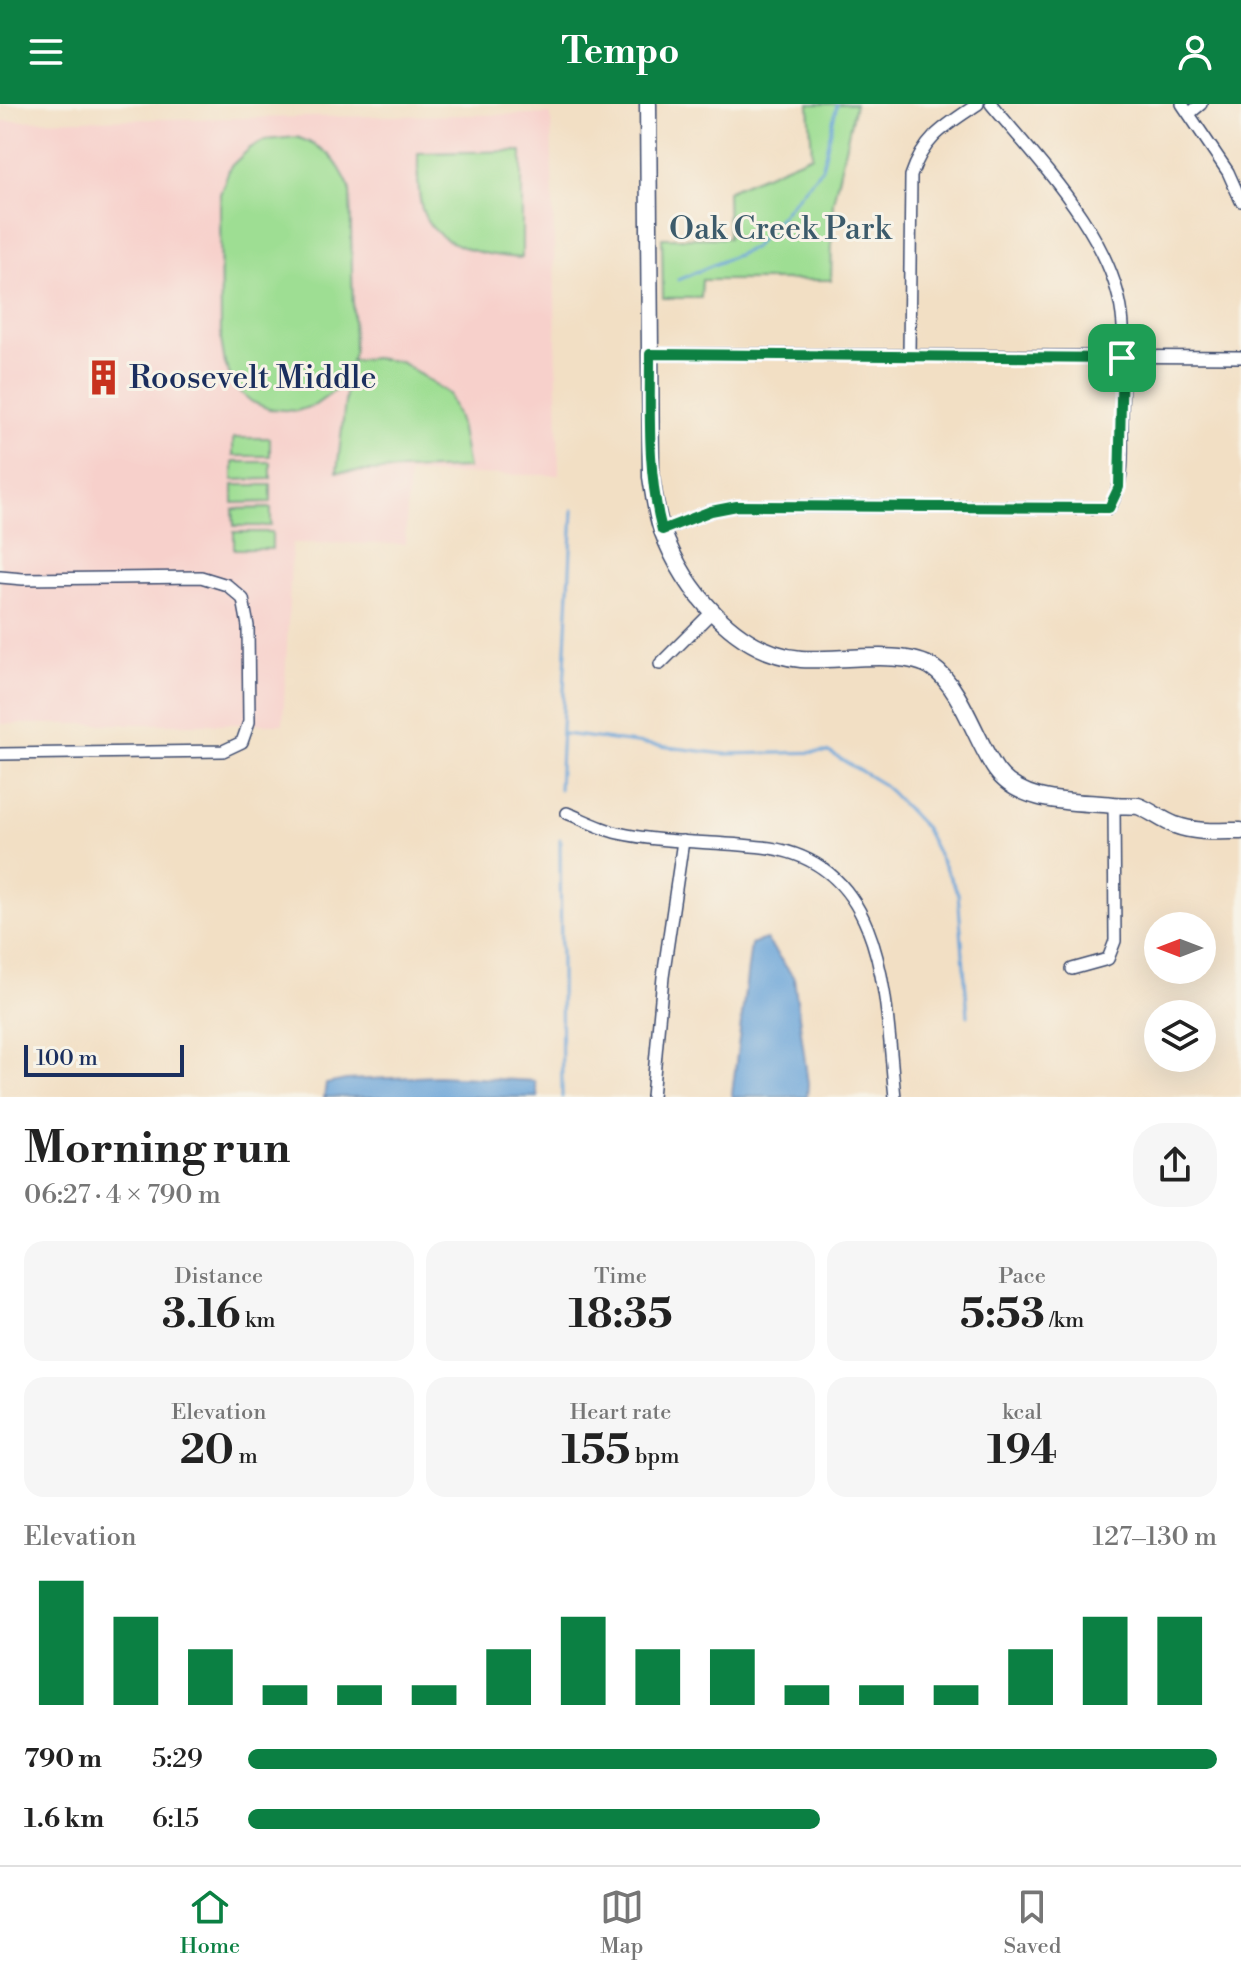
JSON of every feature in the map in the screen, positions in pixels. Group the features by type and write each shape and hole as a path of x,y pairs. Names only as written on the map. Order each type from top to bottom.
{"street":[{"path":"648,104 650,454 655,503 662,530 676,560 712,612 747,641 773,654 802,659 893,658 920,662 934,668 954,692 996,771 1014,788 1044,799 1139,806 1179,827 1241,831"},
{"path":"909,355 911,176 917,158 932,136 978,104"},
{"path":"662,530 702,513 737,506 1109,508 1119,487 1122,316 1106,257 1072,205 991,104"},
{"path":"1201,104 1186,109 1228,172 1241,201"},
{"path":"650,354 1241,357"},
{"path":"0,577 201,577 227,585 243,599 248,626 249,722 242,742 223,751 0,754"},
{"path":"660,664 712,612"},
{"path":"1072,969 1108,959 1115,941 1114,805"},
{"path":"567,813 615,833 769,848 795,854 824,870 853,896 865,918 883,976 895,1097"},
{"path":"652,1097 663,977 683,841"}],"shaded area":[{"path":"551,114 559,475 409,474 405,544 292,543 283,724 0,724 0,121"}],"green space":[{"name":"Oak Creek Park","path":"809,104 855,104 833,202 831,280 702,280 701,298 663,298 662,238 728,238 727,191 812,155"},
{"path":"297,137 330,156 350,188 354,352 351,361 374,358 401,362 449,394 460,424 468,468 337,472 349,367 336,390 315,405 297,411 269,409 252,402 236,389 225,364 221,340 220,194 230,167 250,148 265,140"},
{"path":"522,151 522,258 464,247 438,233 428,222 419,195 418,153"},
{"path":"233,438 270,438 270,456 233,456"},
{"path":"233,462 271,462 271,479 233,480"},
{"path":"233,485 271,485 271,502 233,503"},
{"path":"271,508 271,526 234,526 233,509"},
{"path":"234,532 272,532 272,549 234,549"}],"water":[{"path":"766,939 794,978 808,1084 807,1097 733,1097 732,1094 751,944"},
{"path":"438,1076 535,1081 538,1097 324,1097 326,1084 346,1080"}],"waterway":[{"path":"678,280 753,248 822,168 837,104"},
{"path":"559,789 573,510"},
{"path":"564,734 724,754 829,752 884,785 924,827 958,893 968,1016"},
{"path":"560,839 562,1097"}],"place":[{"name":"Roosevelt Middle","path":"103,377"}],"route":[{"path":"650,354 1122,358 1119,487 1109,508 737,506 693,516 662,530 651,477 650,354"}]}
